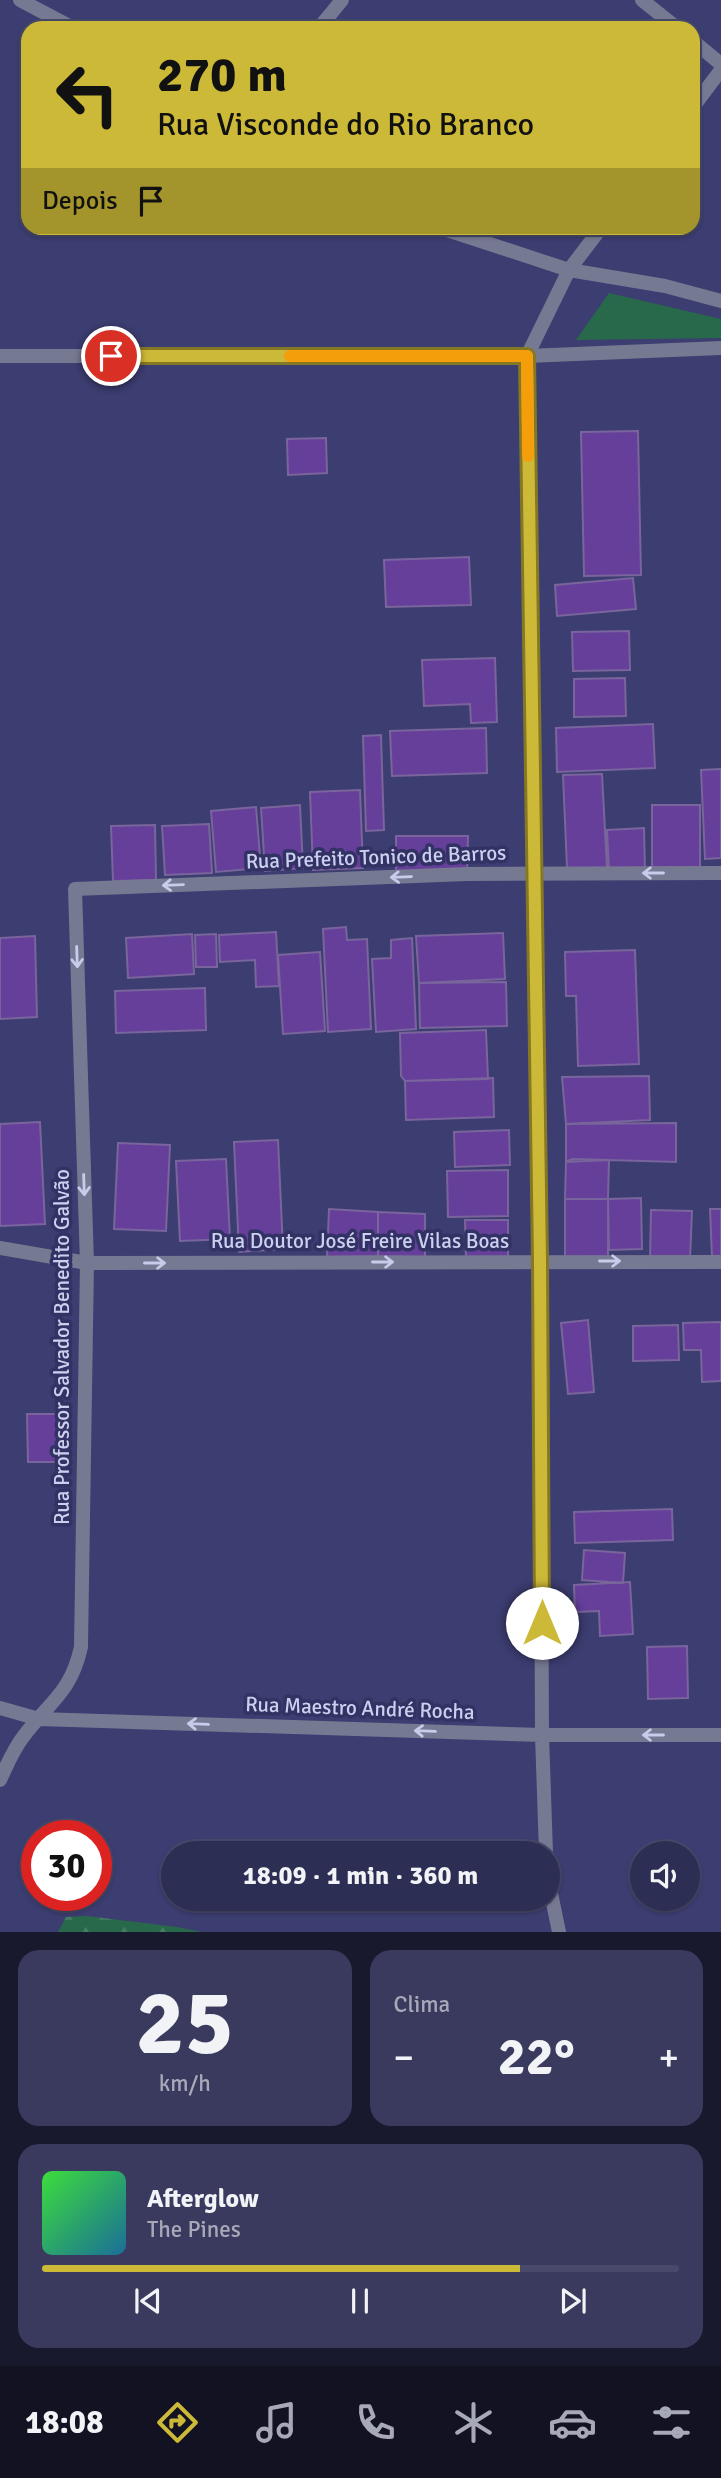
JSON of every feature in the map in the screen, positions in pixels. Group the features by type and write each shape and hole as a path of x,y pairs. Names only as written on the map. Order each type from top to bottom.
{"street":[{"path":"20,0 60,21"},
{"path":"325,21 342,0"},
{"path":"642,0 668,21"},
{"path":"700,47 721,64"},
{"path":"700,98 721,70"},
{"path":"462,235 569,270 665,286 721,301"},
{"path":"546,1841 542,1735 540,1261 527,356 569,270 596,235"},
{"path":"0,356 527,356 721,348"},
{"name":"Rua Prefeito Tonico de Barros","path":"75,889 534,874 721,873"},
{"name":"Rua Professor Salvador Benedito Galvão","path":"0,1780 13,1751 64,1690 76,1668 81,1647 87,1263 75,889"},
{"name":"Rua Doutor José Freire Vilas Boas","path":"0,1248 87,1263 721,1262"},
{"name":"Rua Maestro André Rocha","path":"0,1708 39,1720 542,1735 721,1735"},
{"path":"555,1911 559,1932"}],"green space":[{"path":"609,293 721,319 721,338 576,340"},
{"path":"87,1916 201,1932 58,1932 66,1917"}],"building":[{"path":"638,431 641,575 584,576 581,432"},
{"path":"326,438 327,473 288,475 287,439"},
{"path":"469,557 471,605 386,607 384,560"},
{"path":"633,578 636,609 557,616 555,585"},
{"path":"629,631 630,670 573,671 572,632"},
{"path":"495,658 497,722 471,723 470,704 424,706 422,660"},
{"path":"625,678 626,716 574,717 574,679"},
{"path":"653,724 655,768 557,772 556,728"},
{"path":"486,728 487,773 392,776 390,731"},
{"path":"381,735 384,830 366,831 363,736"},
{"path":"721,769 721,858 705,859 701,770"},
{"path":"602,774 607,868 567,868 563,775"},
{"path":"360,790 363,868 313,870 310,792"},
{"path":"300,805 303,868 265,871 261,808"},
{"path":"652,805 700,805 700,867 652,867"},
{"path":"256,807 261,868 216,872 211,811"},
{"path":"209,824 212,873 165,875 162,826"},
{"path":"155,825 156,880 113,881 111,826"},
{"path":"644,828 645,872 609,872 607,830"},
{"path":"396,836 468,836 467,874 396,875"},
{"path":"346,927 347,940 367,939 371,1029 328,1032 323,929"},
{"path":"276,932 279,986 256,987 255,960 220,962 219,935"},
{"path":"503,933 505,979 419,983 416,936"},
{"path":"192,934 194,974 128,978 126,938"},
{"path":"216,934 217,967 196,967 195,935"},
{"path":"35,936 37,1017 0,1019 0,938"},
{"path":"412,938 416,1029 376,1032 372,959 391,958 391,940"},
{"path":"635,950 639,1064 578,1066 576,996 566,996 565,952"},
{"path":"320,952 325,1031 283,1034 278,955"},
{"path":"506,982 507,1026 420,1028 419,983"},
{"path":"205,988 206,1030 116,1033 115,991"},
{"path":"486,1030 488,1079 405,1081 401,1076 400,1033"},
{"path":"649,1076 650,1120 566,1124 562,1077"},
{"path":"493,1078 494,1117 406,1120 405,1081"},
{"path":"40,1122 45,1224 0,1226 0,1124"},
{"path":"676,1123 676,1162 566,1162 566,1124"},
{"path":"509,1130 510,1165 455,1167 454,1132"},
{"path":"278,1140 283,1249 239,1252 234,1142"},
{"path":"118,1143 170,1145 166,1231 114,1229"},
{"path":"226,1159 230,1239 180,1241 176,1161"},
{"path":"572,1159 609,1160 608,1199 565,1199 566,1162"},
{"path":"508,1170 508,1216 448,1217 447,1171"},
{"path":"641,1198 642,1249 609,1250 608,1199"},
{"path":"565,1199 608,1199 608,1258 565,1258"},
{"path":"329,1209 378,1212 378,1256 327,1257"},
{"path":"710,1209 721,1209 721,1258 712,1258"},
{"path":"651,1210 692,1211 690,1260 650,1259"},
{"path":"378,1212 425,1214 425,1257 378,1256"},
{"path":"465,1220 508,1220 508,1258 466,1258"},
{"path":"588,1320 594,1392 568,1394 561,1323"},
{"path":"721,1322 721,1381 702,1382 701,1350 684,1350 683,1323"},
{"path":"678,1325 679,1360 633,1361 633,1326"},
{"path":"27,1414 68,1414 69,1462 28,1462"},
{"path":"672,1509 673,1540 575,1543 574,1512"},
{"path":"584,1550 625,1553 623,1583 582,1580"},
{"path":"630,1582 633,1634 600,1636 599,1611 575,1612 574,1585"},
{"path":"687,1646 688,1698 648,1699 647,1647"}],"slow traffic":[{"path":"290,356 527,356 528,456"}],"route":[{"path":"111,356 527,356 540,1261 542,1623"}]}
